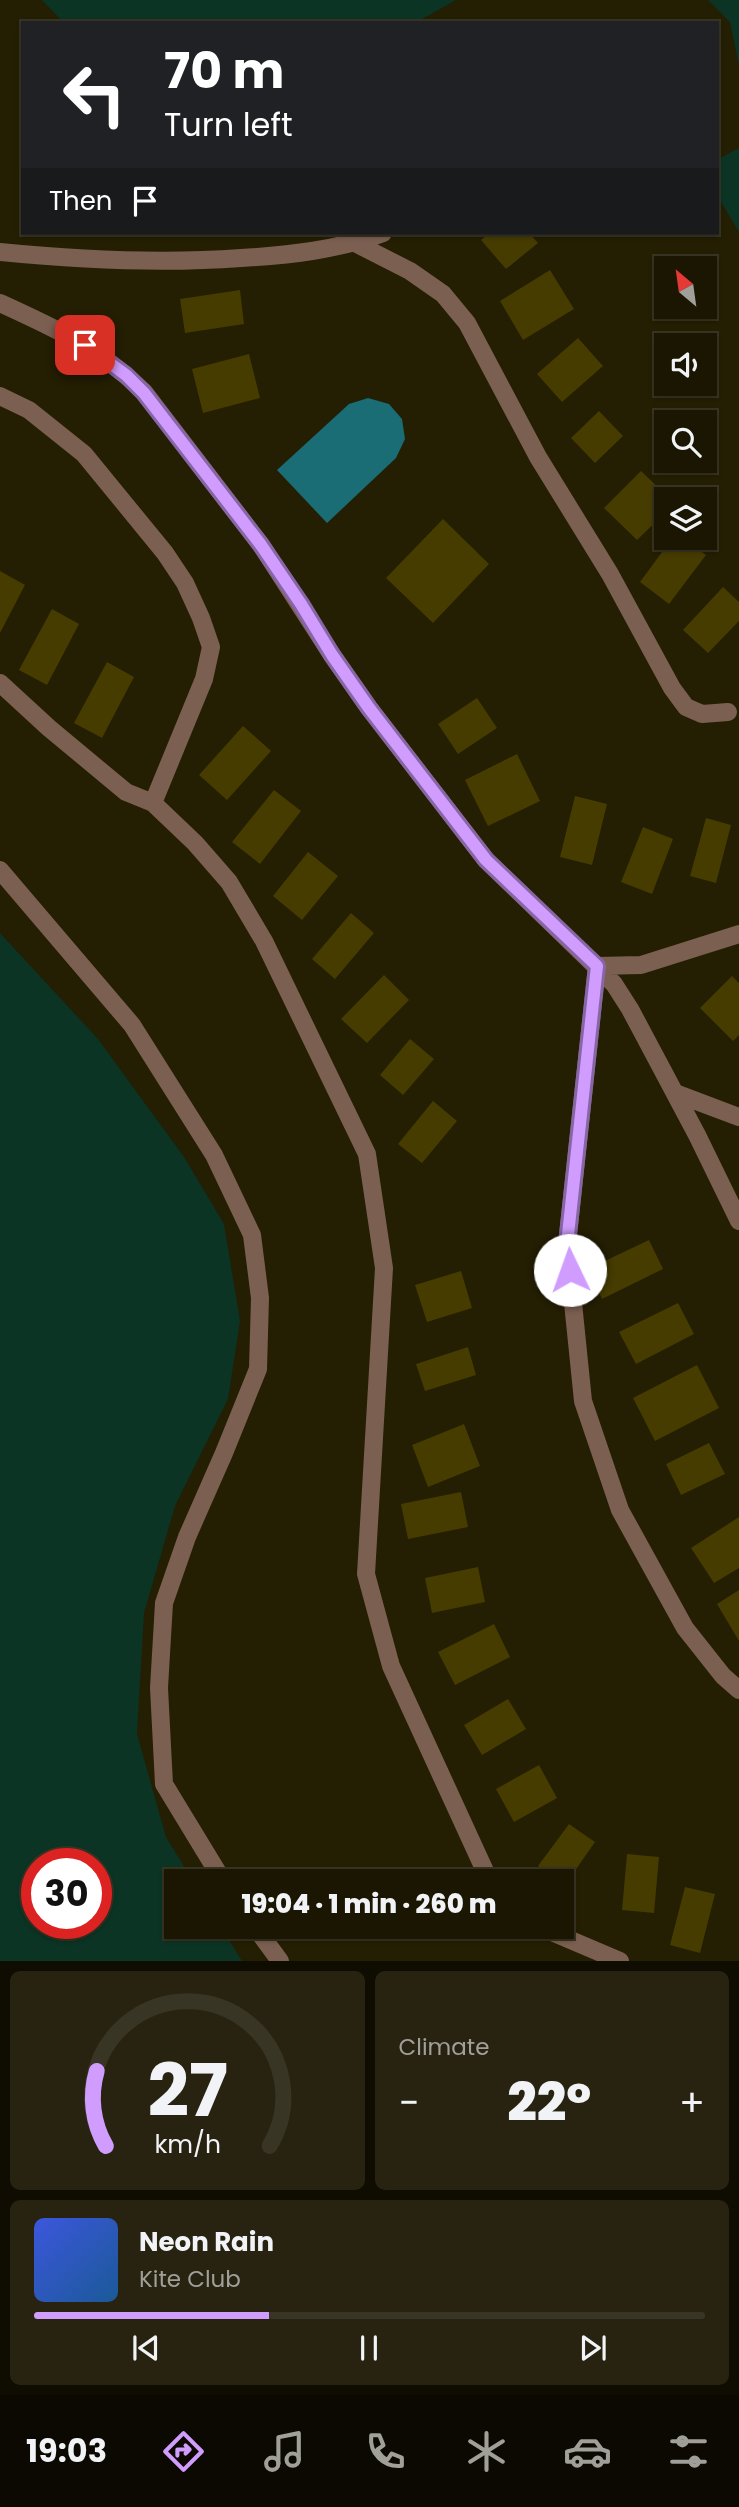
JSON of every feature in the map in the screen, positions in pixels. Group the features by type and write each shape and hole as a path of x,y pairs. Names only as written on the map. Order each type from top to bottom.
{"street":[{"path":"0,251 41,256 188,262 304,254 355,243 377,235"},
{"path":"355,243 410,271 443,294 467,323 538,457 610,574 672,688 686,707 702,714 727,712"},
{"path":"0,303 70,335 126,375 144,393 261,545 369,708 486,860 614,984 675,1093 739,1221"},
{"path":"0,396 29,410 84,454 165,553 186,583 201,618 211,647 204,679 153,803"},
{"path":"0,683 49,729 126,792 153,803 195,843 229,882 264,941 367,1154 384,1268 366,1573 391,1666 484,1869"},
{"path":"0,870 132,1025 214,1155 252,1235 260,1298 258,1369 187,1537 164,1603 159,1688 164,1784 216,1869"},
{"path":"597,966 641,965 739,934"},
{"path":"597,966 567,1244 583,1401 620,1510 685,1628 723,1676 739,1690"},
{"path":"675,1093 739,1117"},
{"path":"263,1939 279,1961"},
{"path":"568,1939 620,1961"}],"green space":[{"path":"42,0 456,0 419,21 62,21"},
{"path":"708,0 739,0 739,66 730,22"},
{"path":"739,148 739,232 719,199 719,158"},
{"path":"0,933 98,1039 184,1157 224,1224 240,1321 228,1399 175,1506 144,1613 137,1734 166,1837 186,1869 164,1869 164,1939 228,1939 242,1961 0,1961"}],"water":[{"path":"368,398 389,404 402,419 405,439 396,458 327,523 277,470 349,404"}],"building":[{"path":"487,235 531,235 538,243 506,269 481,240"},
{"path":"550,270 574,309 523,340 500,301"},
{"path":"240,290 244,324 185,333 180,299"},
{"path":"578,338 603,366 562,402 537,374"},
{"path":"249,354 260,398 203,413 192,369"},
{"path":"599,411 623,436 595,463 571,438"},
{"path":"641,471 658,487 654,487 654,524 637,540 604,508"},
{"path":"443,519 489,564 433,623 386,578"},
{"path":"663,550 699,550 706,555 669,604 640,582"},
{"path":"0,571 25,585 0,633"},
{"path":"723,587 739,602 739,621 708,653 683,630"},
{"path":"52,609 79,624 47,685 19,670"},
{"path":"107,662 134,677 102,738 74,723"},
{"path":"477,698 497,728 458,754 438,724"},
{"path":"243,726 271,751 227,800 199,775"},
{"path":"517,754 540,801 488,826 465,780"},
{"path":"274,790 301,811 260,864 232,842"},
{"path":"575,796 607,804 592,865 560,857"},
{"path":"706,818 731,825 716,883 690,876"},
{"path":"643,827 673,839 652,894 621,882"},
{"path":"308,852 338,876 302,920 273,896"},
{"path":"351,913 374,933 335,979 312,959"},
{"path":"384,975 409,1000 367,1043 341,1019"},
{"path":"732,976 739,983 739,1035 733,1041 700,1008"},
{"path":"410,1039 434,1059 403,1095 380,1075"},
{"path":"433,1101 457,1121 422,1163 398,1144"},
{"path":"649,1240 663,1269 602,1299 588,1269"},
{"path":"461,1271 472,1308 427,1322 415,1285"},
{"path":"678,1303 694,1334 636,1364 619,1332"},
{"path":"468,1347 476,1375 425,1391 416,1364"},
{"path":"697,1365 719,1408 655,1441 633,1398"},
{"path":"464,1424 480,1466 428,1487 412,1445"},
{"path":"709,1443 725,1474 681,1495 666,1464"},
{"path":"461,1492 468,1527 408,1539 401,1504"},
{"path":"739,1517 739,1568 714,1583 691,1548"},
{"path":"478,1567 485,1602 432,1613 425,1578"},
{"path":"739,1590 739,1641 717,1604"},
{"path":"494,1624 510,1657 455,1685 438,1652"},
{"path":"508,1699 526,1729 482,1755 464,1725"},
{"path":"539,1765 557,1798 514,1822 496,1789"},
{"path":"569,1824 595,1842 574,1872 574,1869 542,1869 538,1866"},
{"path":"627,1854 659,1857 654,1913 622,1910"},
{"path":"685,1887 715,1894 700,1953 670,1945"}],"route":[{"path":"85,345 126,375 144,393 261,545 369,708 486,860 597,966 567,1244 570,1270"}]}
